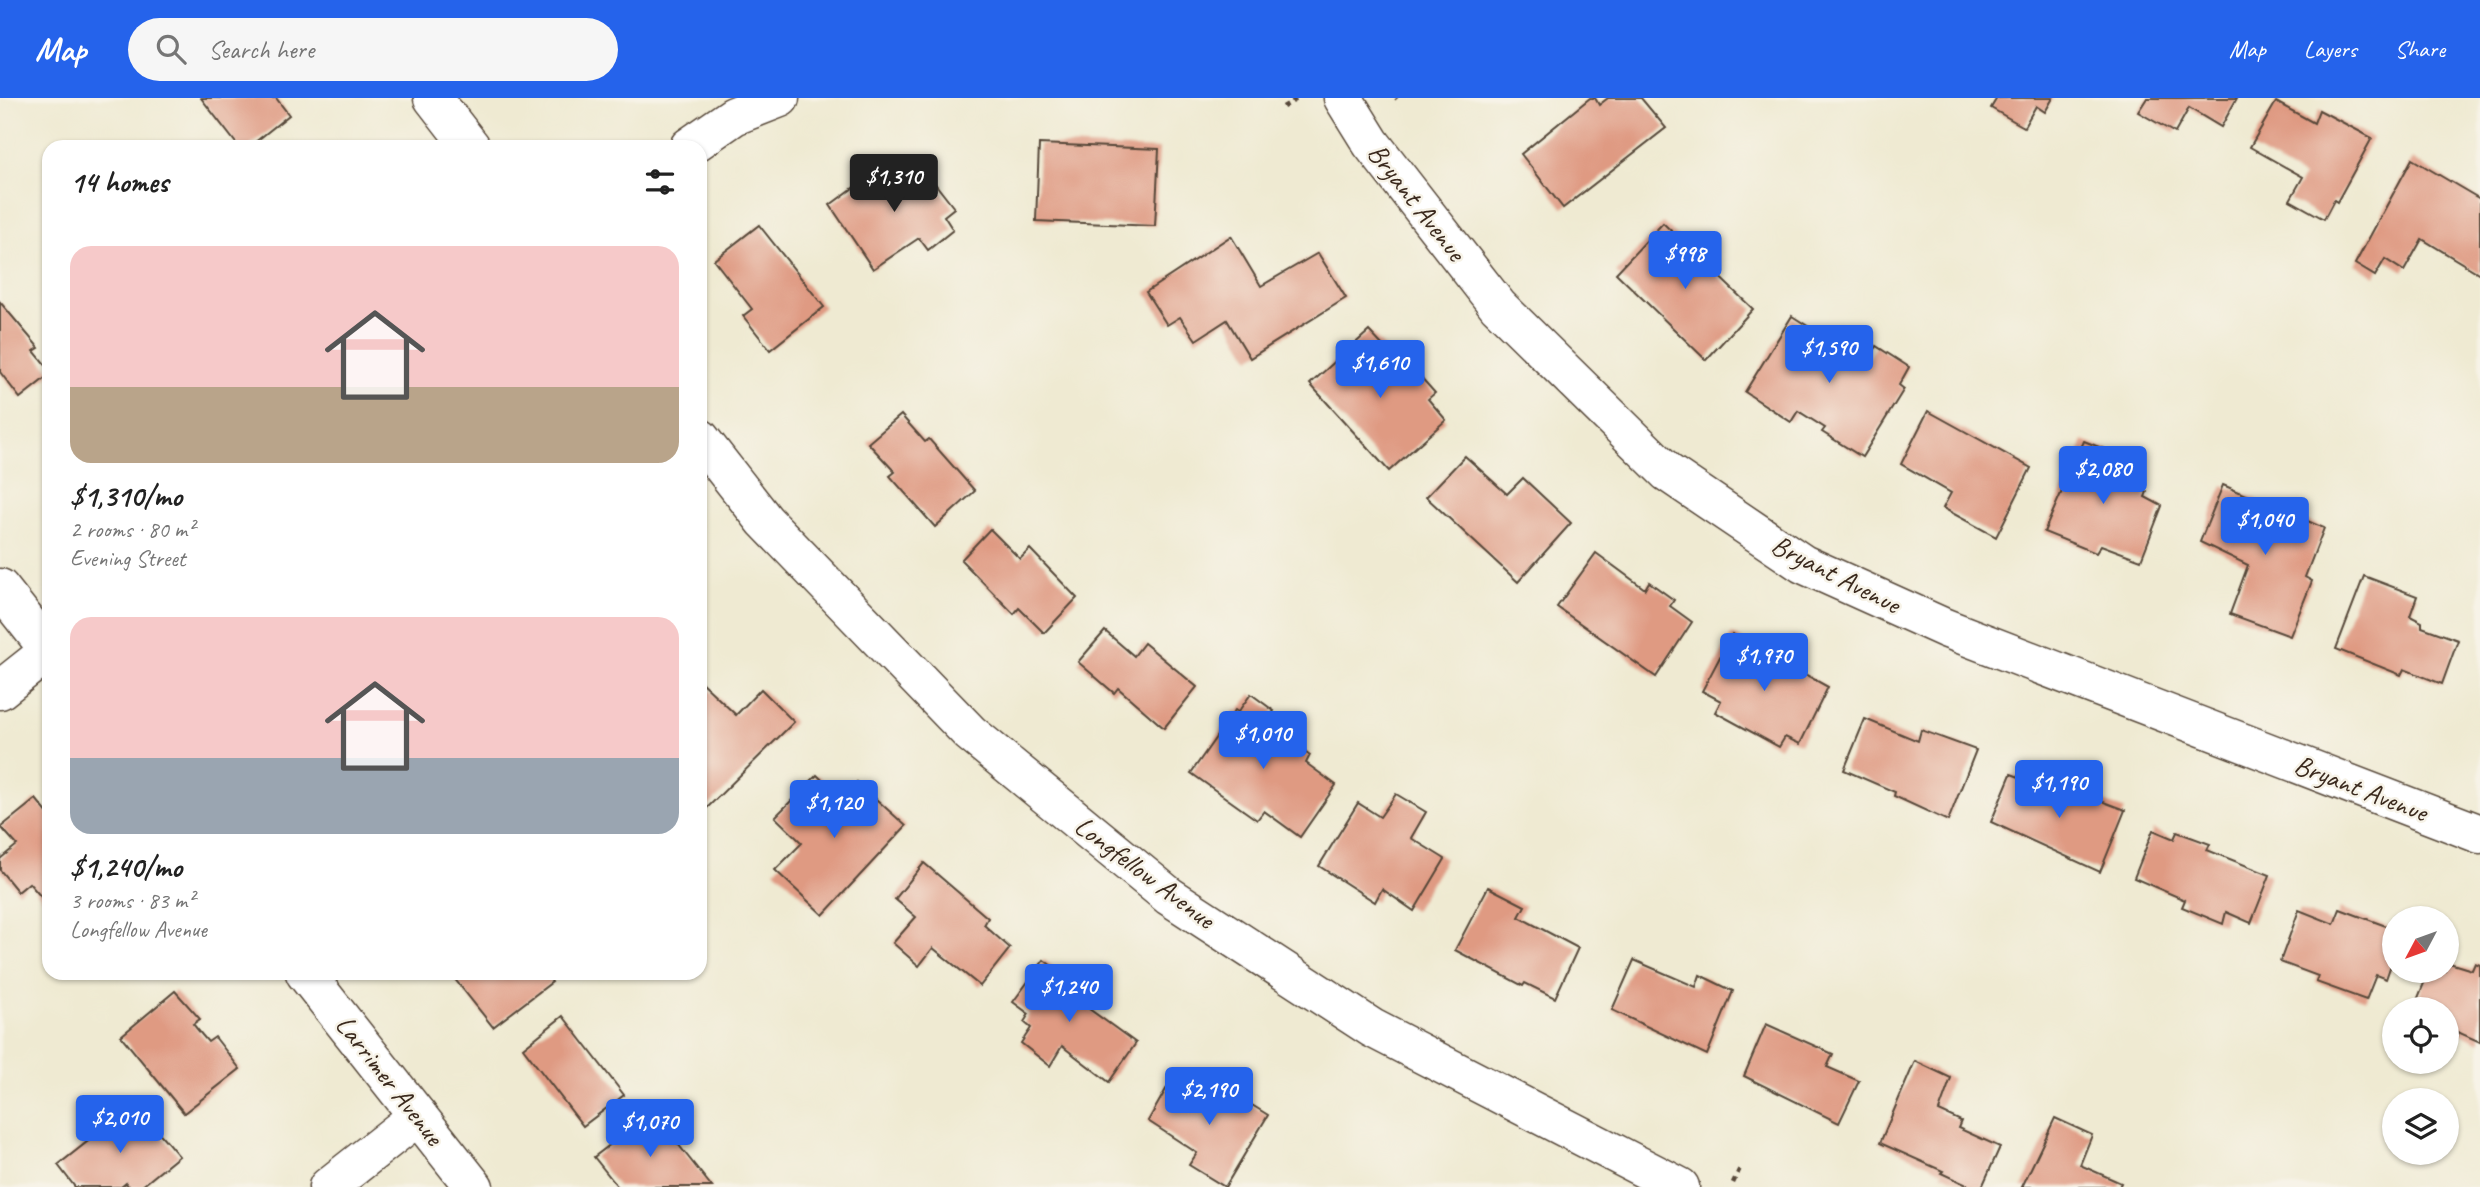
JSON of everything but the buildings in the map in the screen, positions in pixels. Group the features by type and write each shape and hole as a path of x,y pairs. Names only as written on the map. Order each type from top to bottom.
{"street":[{"path":"433,98 466,140"},
{"path":"699,140 734,116 780,98"},
{"name":"Bryant Avenue","path":"1343,98 1371,143 1498,306 1667,472 1803,564 1945,628 2480,834"},
{"name":"Longfellow Avenue","path":"707,447 765,521 970,733 1169,896 1372,1028 1681,1187"},
{"path":"0,588 42,642"},
{"path":"0,690 42,657"},
{"name":"Larrimer Avenue","path":"311,980 474,1187"},
{"path":"328,1187 418,1116"}],"path":[{"path":"1283,107 1297,99"},
{"path":"1733,1183 1741,1166"}]}
